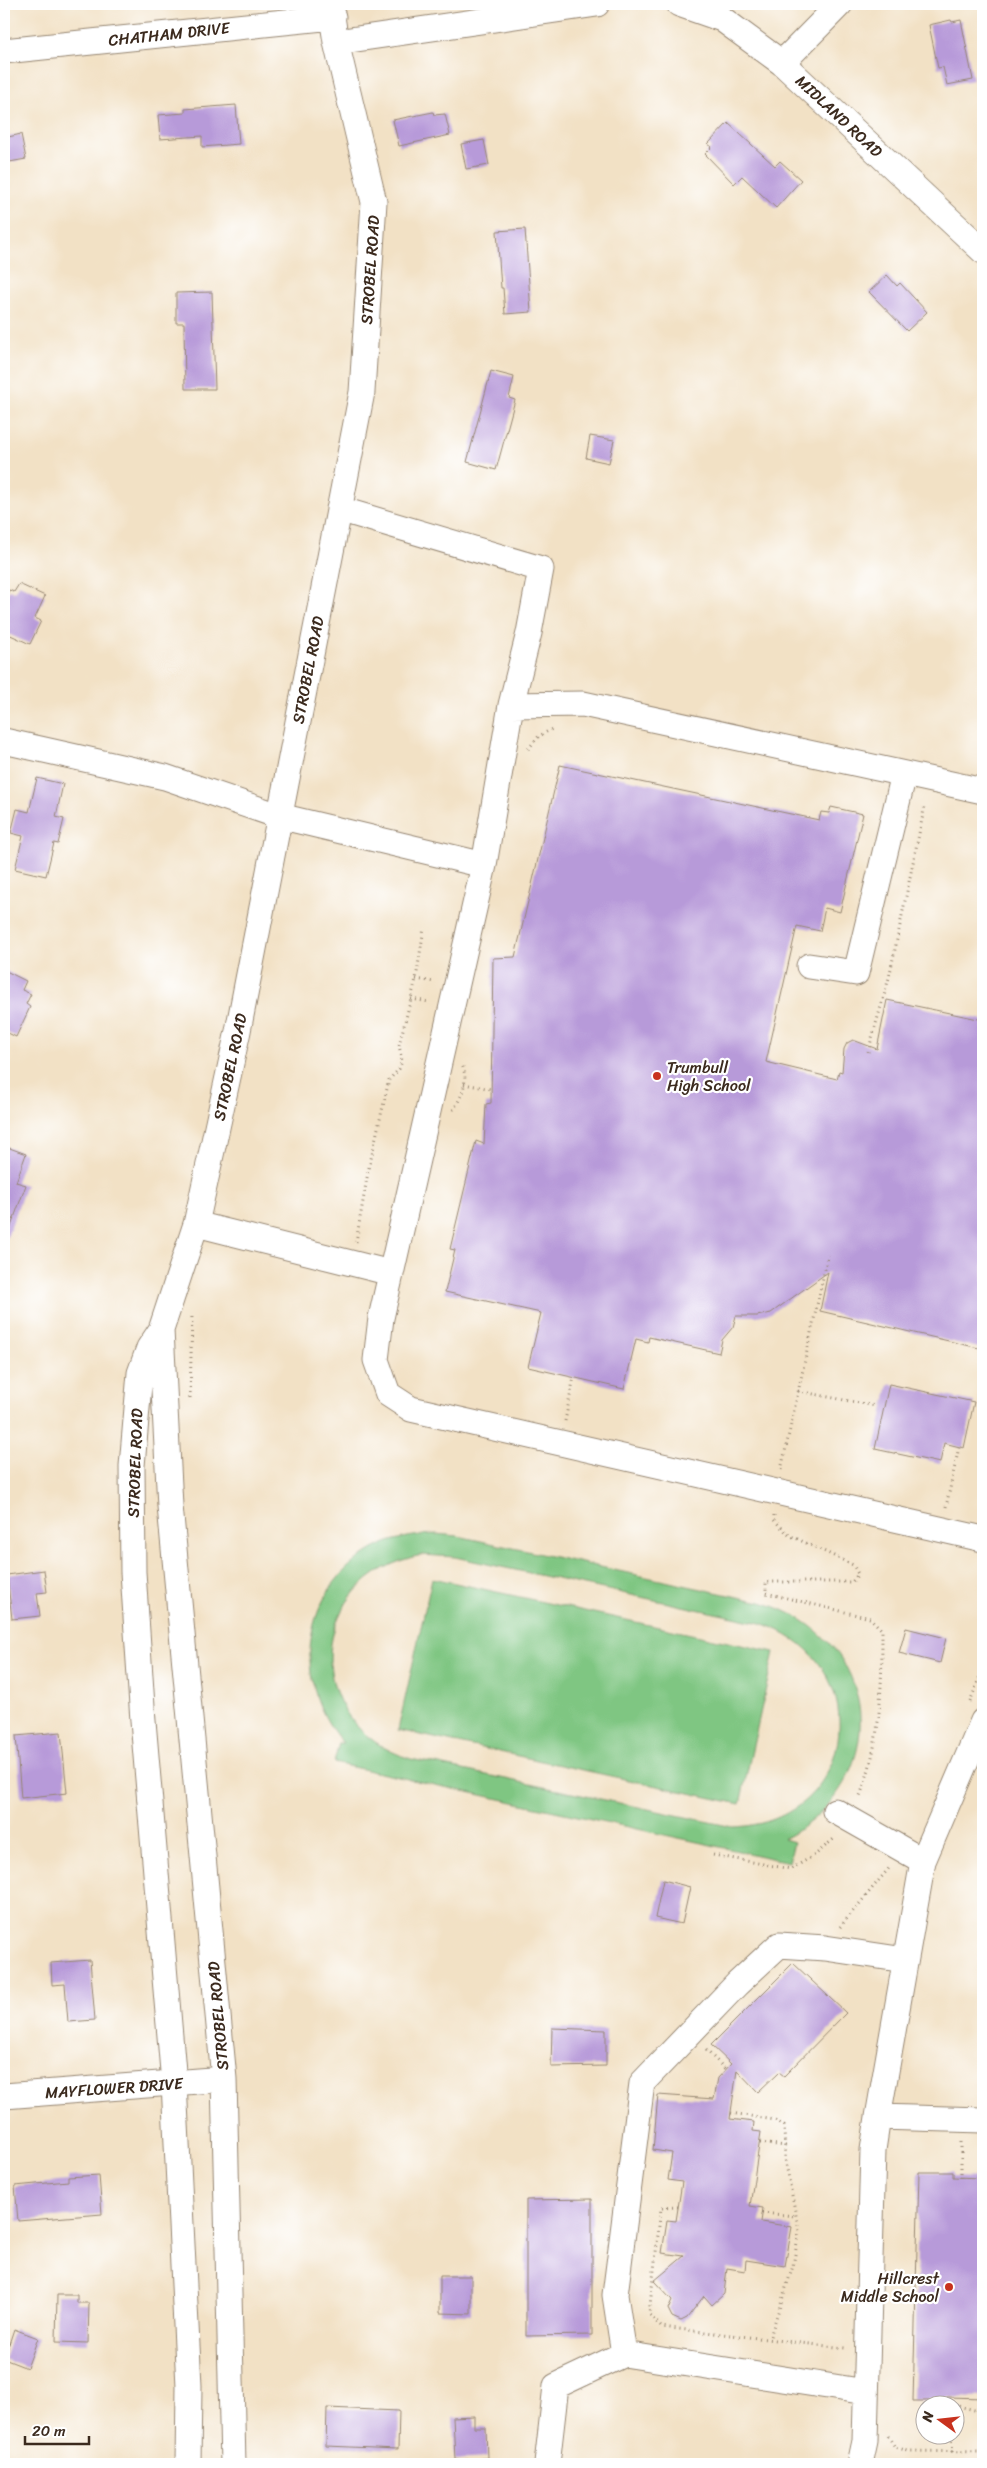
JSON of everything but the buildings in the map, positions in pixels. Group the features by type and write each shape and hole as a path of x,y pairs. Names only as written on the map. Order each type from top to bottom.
{"street":[{"path":"336,42 597,4"},
{"name":"MIDLAND ROAD","path":"678,4 722,19 782,63 983,251"},
{"path":"782,63 840,4"},
{"name":"STROBEL ROAD","path":"188,2464 189,2386 174,2083 143,1721 133,1572 132,1466 140,1373 149,1348 161,1330 196,1224 238,1031 362,392 374,202 336,42 332,11"},
{"name":"CHATHAM DRIVE","path":"4,51 332,11"},
{"path":"339,509 541,569 529,633 511,705 484,865 381,1318 376,1360 388,1394 412,1409 983,1539"},
{"path":"511,705 583,704 983,791"},
{"path":"4,741 165,777 280,816 484,865"},
{"path":"809,966 856,973 900,799 904,774"},
{"path":"196,1224 391,1272"},
{"name":"STROBEL ROAD","path":"161,1330 175,1569 224,2079 233,2464"},
{"path":"133,1572 175,1569"},
{"path":"860,2464 865,2441 873,2150 905,1960 913,1856 975,1715"},
{"path":"842,1815 913,1856"},
{"path":"624,2354 614,2295 642,2083 737,1984 779,1946 829,1948 905,1960"},
{"name":"MAYFLOWER DRIVE","path":"4,2096 224,2079"},
{"path":"878,2117 983,2120"},
{"path":"547,2464 556,2386 624,2354 866,2392"}],"path":[{"path":"526,751 539,736 556,727"},
{"path":"900,799 926,805 931,804"},
{"path":"868,1052 889,978 926,805"},
{"path":"350,1262 389,1080 399,1069 402,1061 399,1045 412,999 424,928"},
{"path":"450,1113 461,1099 466,1074 461,1063"},
{"path":"464,1084 491,1090"},
{"path":"713,1855 792,1869 815,1855 846,1828 842,1815 860,1794 876,1737 882,1679 882,1630 870,1618 766,1592 766,1582 852,1582 858,1574 853,1564 789,1534 774,1520 798,1391 828,1255"},
{"path":"190,1403 192,1308"},
{"path":"563,1430 574,1377"},
{"path":"798,1391 875,1406"},
{"path":"945,1512 959,1447"},
{"path":"975,1715 983,1668"},
{"path":"829,1948 834,1934 856,1910 913,1856"},
{"path":"699,2043 726,2070"},
{"path":"731,2113 775,2120 784,2126 785,2159 799,2231 793,2266 769,2340"},
{"path":"760,2143 786,2146"},
{"path":"678,2207 661,2208 649,2314 661,2327 851,2349"},
{"path":"762,2213 796,2216"},
{"path":"964,2407 983,2412"},
{"path":"883,2430 895,2447 908,2452 983,2452"},
{"path":"952,2446 952,2452"}],"green space":[{"path":"436,1534 458,1536 761,1602 802,1620 832,1646 851,1677 860,1712 857,1748 844,1783 819,1814 783,1839 794,1842 789,1862 334,1763 339,1743 343,1743 326,1719 315,1693 310,1666 311,1639 318,1612 330,1588 349,1567 373,1549 412,1536","holes":["422,1555 455,1557 761,1623 799,1643 824,1671 837,1704 838,1739 828,1771 806,1799 775,1819 733,1827 411,1759 374,1741 348,1715 334,1685 330,1652 337,1620 355,1591 384,1569"]},
{"path":"432,1578 774,1652 740,1804 398,1730"}],"place":[{"name":"Trumbull High School","path":"657,1076"},
{"name":"Hillcrest Middle School","path":"949,2287"}]}
